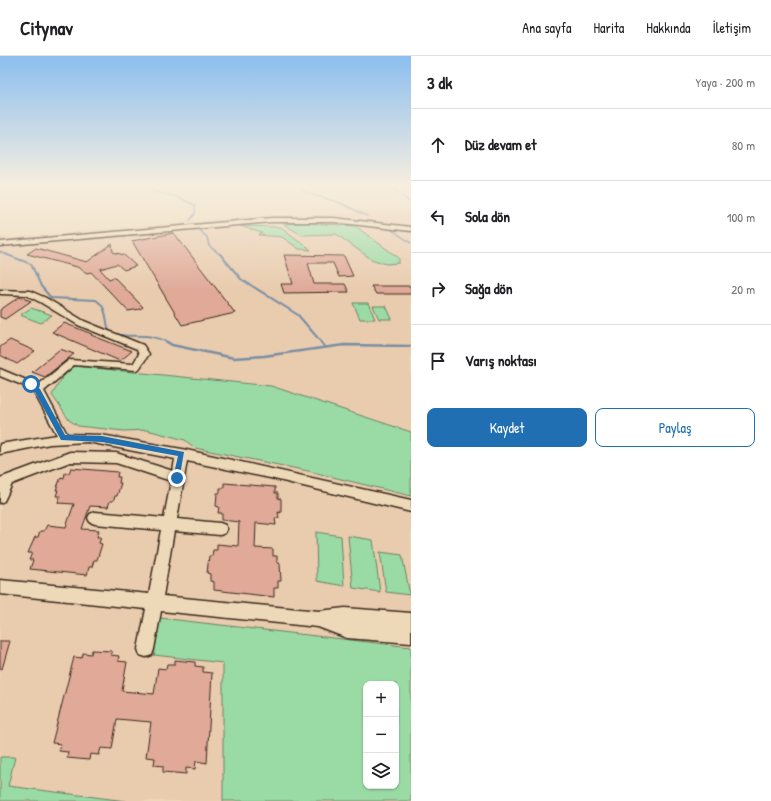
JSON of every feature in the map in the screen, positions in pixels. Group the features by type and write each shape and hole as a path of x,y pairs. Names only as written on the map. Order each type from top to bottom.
{"street":[{"path":"0,244 225,221"},
{"path":"117,232 262,221"},
{"path":"341,221 411,229"},
{"path":"366,221 411,226"},
{"path":"0,240 62,238"},
{"path":"0,292 27,293 43,300 81,323 140,347 143,350 144,354 136,367 72,362 38,390"},
{"path":"0,372 31,384 38,390 64,438"},
{"path":"0,449 37,441 64,438 82,437 102,439 182,454 411,506"},
{"path":"146,649 182,454"},
{"path":"0,497 4,482 70,457 116,458 177,478"},
{"path":"94,518 220,529"},
{"path":"0,587 319,619 345,616 411,621"},
{"path":"319,619 347,630 411,635"}],"shaded area":[{"path":"200,221 411,221 411,801 0,801 0,236 10,238"}],"green space":[{"path":"306,223 355,226 399,258 399,263 386,264 371,259 336,234 302,235 283,224"},
{"path":"240,226 281,227 311,250 299,249 282,237 259,235 262,233"},
{"path":"353,303 368,303 375,319 360,319"},
{"path":"373,306 386,306 392,319 379,319"},
{"path":"31,308 52,315 41,323 20,315"},
{"path":"74,366 271,386 411,432 411,496 308,471 195,448 185,440 147,430 124,431 78,426 69,420 52,395 62,378"},
{"path":"316,532 341,536 344,586 317,581"},
{"path":"348,536 373,540 380,592 353,588"},
{"path":"380,552 402,555 410,595 386,592"},
{"path":"160,618 411,647 411,801 223,801 223,663 154,655"},
{"path":"0,757 15,757 8,786 126,801 0,801"}],"building":[{"path":"174,233 235,313 182,325 132,241"},
{"path":"112,244 113,252 124,255 136,266 124,270 117,264 100,269 109,279 114,277 143,307 140,309 128,311 91,272 87,273 77,267 27,254 36,248 87,262"},
{"path":"284,255 344,256 353,276 339,277 333,263 308,263 314,284 345,284 349,292 284,293 281,284 293,284"},
{"path":"371,286 411,286 411,294 376,294"},
{"path":"19,297 31,301 5,319 0,317 0,310"},
{"path":"64,323 132,351 120,361 52,332"},
{"path":"10,340 35,351 17,364 0,355 0,347"},
{"path":"60,349 74,354 45,377 32,372"},
{"path":"71,468 118,472 117,477 120,477 119,483 121,483 117,496 115,496 113,501 110,501 108,507 90,506 82,529 99,530 97,537 101,537 99,543 102,544 97,560 94,560 92,567 89,567 87,575 30,569 33,560 29,560 32,553 28,553 35,537 38,537 40,531 44,531 47,525 66,527 74,504 58,503 60,496 56,496 58,490 56,490 61,477 64,478 65,473 69,473"},
{"path":"224,483 275,487 275,493 278,493 278,498 281,499 281,513 278,512 279,518 275,518 276,525 256,523 255,548 273,549 273,556 277,556 277,563 280,563 281,581 278,581 278,588 274,588 274,597 214,590 214,582 210,581 210,574 207,573 209,556 212,556 213,550 217,550 217,544 238,546 239,522 222,520 222,513 218,513 219,507 216,506 217,493 220,493 220,488 224,488"},
{"path":"0,641 10,641 2,669 0,668"},
{"path":"92,650 112,651 111,655 119,656 118,661 127,662 122,691 154,694 158,668 166,669 167,664 175,664 175,660 195,662 195,666 203,667 203,672 212,673 207,763 196,761 195,769 186,768 186,774 163,772 163,766 154,765 155,758 146,757 151,722 117,719 112,749 101,748 99,755 90,754 89,760 67,758 68,752 59,751 61,744 52,743 74,657 82,658 83,653 91,654"}],"waterway":[{"path":"198,229 207,237 209,246 221,255"},
{"path":"392,230 411,243"},
{"path":"0,252 8,255"},
{"path":"5,254 31,264 41,286 51,298 96,300 103,307 106,314 109,331 123,335 152,337 167,342"},
{"path":"221,255 241,279 298,315 322,343"},
{"path":"167,342 172,345 234,358 264,356 344,345 411,346"},
{"path":"321,342 325,347"}],"route":[{"path":"31,384 38,390 64,438 82,437 102,439 182,454 177,478"}]}
